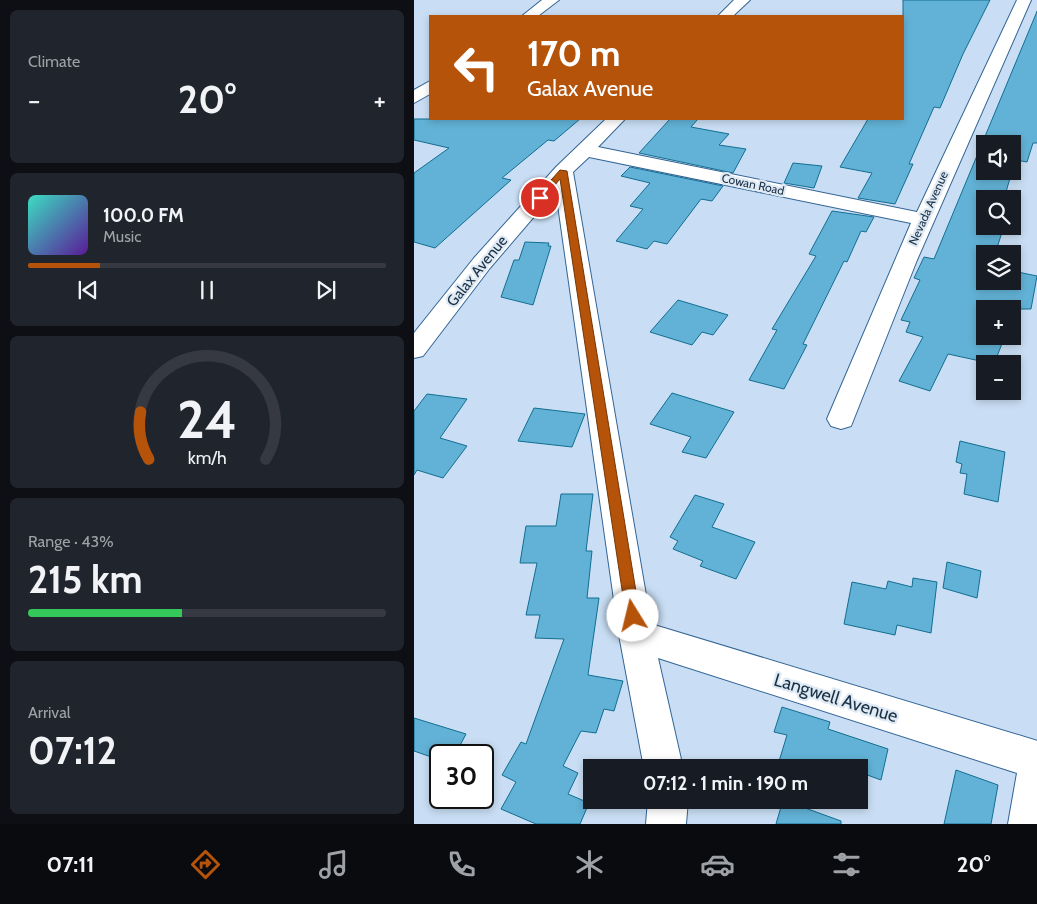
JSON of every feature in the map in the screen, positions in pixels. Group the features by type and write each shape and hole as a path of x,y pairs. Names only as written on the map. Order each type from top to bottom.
{"street":[{"path":"530,15 552,0"},
{"path":"726,15 743,0"},
{"name":"Nevada Avenue","path":"841,419 876,326 922,219 1024,0"},
{"path":"414,98 429,87"},
{"name":"Galax Avenue","path":"414,350 482,262 563,171 615,120"},
{"name":"Cowan Road","path":"584,150 922,219"},
{"path":"563,171 636,635 662,759"},
{"name":"Langwell Avenue","path":"636,635 1037,760"},
{"path":"1028,824 1037,766"},
{"path":"666,824 667,809"}],"building":[{"path":"903,0 990,0 963,54 940,108 934,107 909,164 913,164 895,204 858,198 872,173 840,167 867,120 904,120"},
{"path":"1038,9 1038,143 1033,143 1027,162 1021,161 1021,135 986,135"},
{"path":"414,119 579,120 554,141 548,140 502,178 511,180 435,248 414,242 414,173 449,148 414,140"},
{"path":"669,120 697,120 691,127 729,134 719,145 746,149 733,173 639,153"},
{"path":"976,158 976,180 1009,180 1007,190 976,190 976,235 1001,235 998,245 976,245 976,290 1021,290 1021,273 1037,276 1031,309 1021,309 1021,300 976,300 976,345 1001,345 998,355 976,355 976,360 948,354 930,391 899,381 923,337 906,332 910,322 901,320 920,280 914,278 924,257 934,259"},
{"path":"793,163 822,166 814,188 784,183"},
{"path":"630,167 723,186 712,201 701,199 667,244 654,241 647,249 616,241 643,209 630,206 650,183 621,176"},
{"path":"832,211 874,217 866,232 861,231 847,262 844,261 803,344 807,345 784,389 749,380 777,330 772,329 816,256 809,254"},
{"path":"525,242 549,243 548,246 551,246 533,305 501,297 514,260 519,260"},
{"path":"678,300 728,315 713,335 702,332 692,345 650,332"},
{"path":"672,393 734,412 706,458 682,452 691,437 650,424"},
{"path":"427,394 467,399 440,438 467,446 443,478 417,470 414,475 414,411"},
{"path":"534,408 585,414 572,447 518,441"},
{"path":"960,441 1005,452 998,502 964,494 967,474 960,473 962,464 956,462"},
{"path":"561,494 593,494 586,551 592,551 587,598 599,598 588,675 623,681 614,711 604,709 596,733 581,731 563,766 578,773 568,794 583,800 583,809 586,809 580,824 536,824 501,809 516,782 502,775 521,742 526,744 564,639 535,638 540,615 526,615 537,563 520,563 526,526 556,526"},
{"path":"695,495 724,504 712,527 755,542 736,579 700,566 703,561 673,549 678,541 670,537"},
{"path":"947,562 981,571 977,598 943,588"},
{"path":"913,578 937,582 931,633 897,625 895,635 844,624 852,582 886,589 888,581 912,587"},
{"path":"782,707 830,722 828,729 888,749 881,780 868,775 868,759 780,759 787,735 774,732"},
{"path":"414,718 466,734 461,744 429,744 429,756 414,751"},
{"path":"956,770 998,785 991,824 944,824"},
{"path":"780,809 808,809 841,821 841,824 776,824"}],"route":[{"path":"540,198 563,171 633,616"}]}
